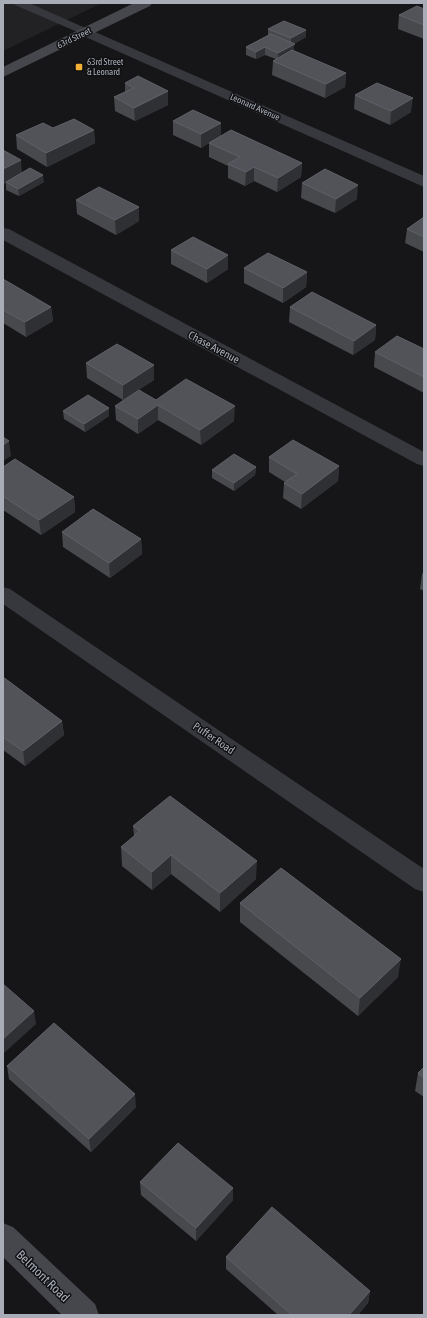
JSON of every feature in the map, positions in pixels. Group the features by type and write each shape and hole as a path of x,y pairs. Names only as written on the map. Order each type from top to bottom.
{"main road":[{"name":"63rd Street","path":"3,73 145,3"},
{"name":"Belmont Road","path":"3,1238 84,1315"}],"street":[{"name":"Leonard Avenue","path":"86,32 424,182"},
{"name":"Chase Avenue","path":"3,233 424,460"},
{"name":"Puffer Road","path":"3,594 424,882"}],"lane":[{"path":"19,3 86,32"}],"shaded area":[{"path":"3,3 102,3 3,51"}],"building":[{"path":"417,6 424,9 424,25 399,15"},
{"path":"284,21 306,30 291,38 268,29"},
{"path":"271,34 295,44 278,53 265,47 256,52 246,47"},
{"path":"292,50 346,73 326,84 273,61"},
{"path":"138,76 168,91 134,108 114,97 134,88 125,83"},
{"path":"377,83 413,98 391,111 355,95"},
{"path":"193,110 221,123 201,134 173,121"},
{"path":"74,119 94,130 46,153 16,135 43,123 53,128"},
{"path":"231,130 302,163 278,178 254,167 246,172 228,164 240,157 209,143"},
{"path":"3,150 21,160 3,169"},
{"path":"30,168 43,175 18,189 6,182"},
{"path":"325,169 358,185 336,199 302,183"},
{"path":"99,187 139,207 115,220 76,200"},
{"path":"424,217 424,237 407,229"},
{"path":"193,237 228,255 207,269 171,250"},
{"path":"268,253 307,272 283,288 244,268"},
{"path":"3,279 51,307 25,322 3,310"},
{"path":"312,292 376,325 354,341 290,307"},
{"path":"397,336 424,349 424,377 375,352"},
{"path":"117,344 154,365 123,385 86,363"},
{"path":"186,379 235,406 200,430 158,405 138,419 115,406 139,390 156,400"},
{"path":"88,395 109,408 84,424 63,411"},
{"path":"3,437 9,441 3,445"},
{"path":"293,440 339,466 302,494 284,483 297,474 269,457"},
{"path":"234,454 256,467 234,483 212,470"},
{"path":"15,459 74,497 39,520 3,496 3,467"},
{"path":"93,509 141,539 109,563 62,532"},
{"path":"3,677 62,721 23,751 3,737"},
{"path":"170,796 257,861 220,893 171,855 152,872 121,847 140,831 133,826"},
{"path":"281,868 401,959 360,998 240,903"},
{"path":"3,984 34,1011 3,1039"},
{"path":"54,1023 135,1094 89,1139 7,1066"},
{"path":"424,1067 424,1078 418,1073"},
{"path":"178,1143 233,1188 196,1228 140,1182"},
{"path":"272,1207 370,1291 349,1315 292,1315 226,1257"}],"place":[{"name":"63rd Street & Leonard","path":"79,67"}]}
